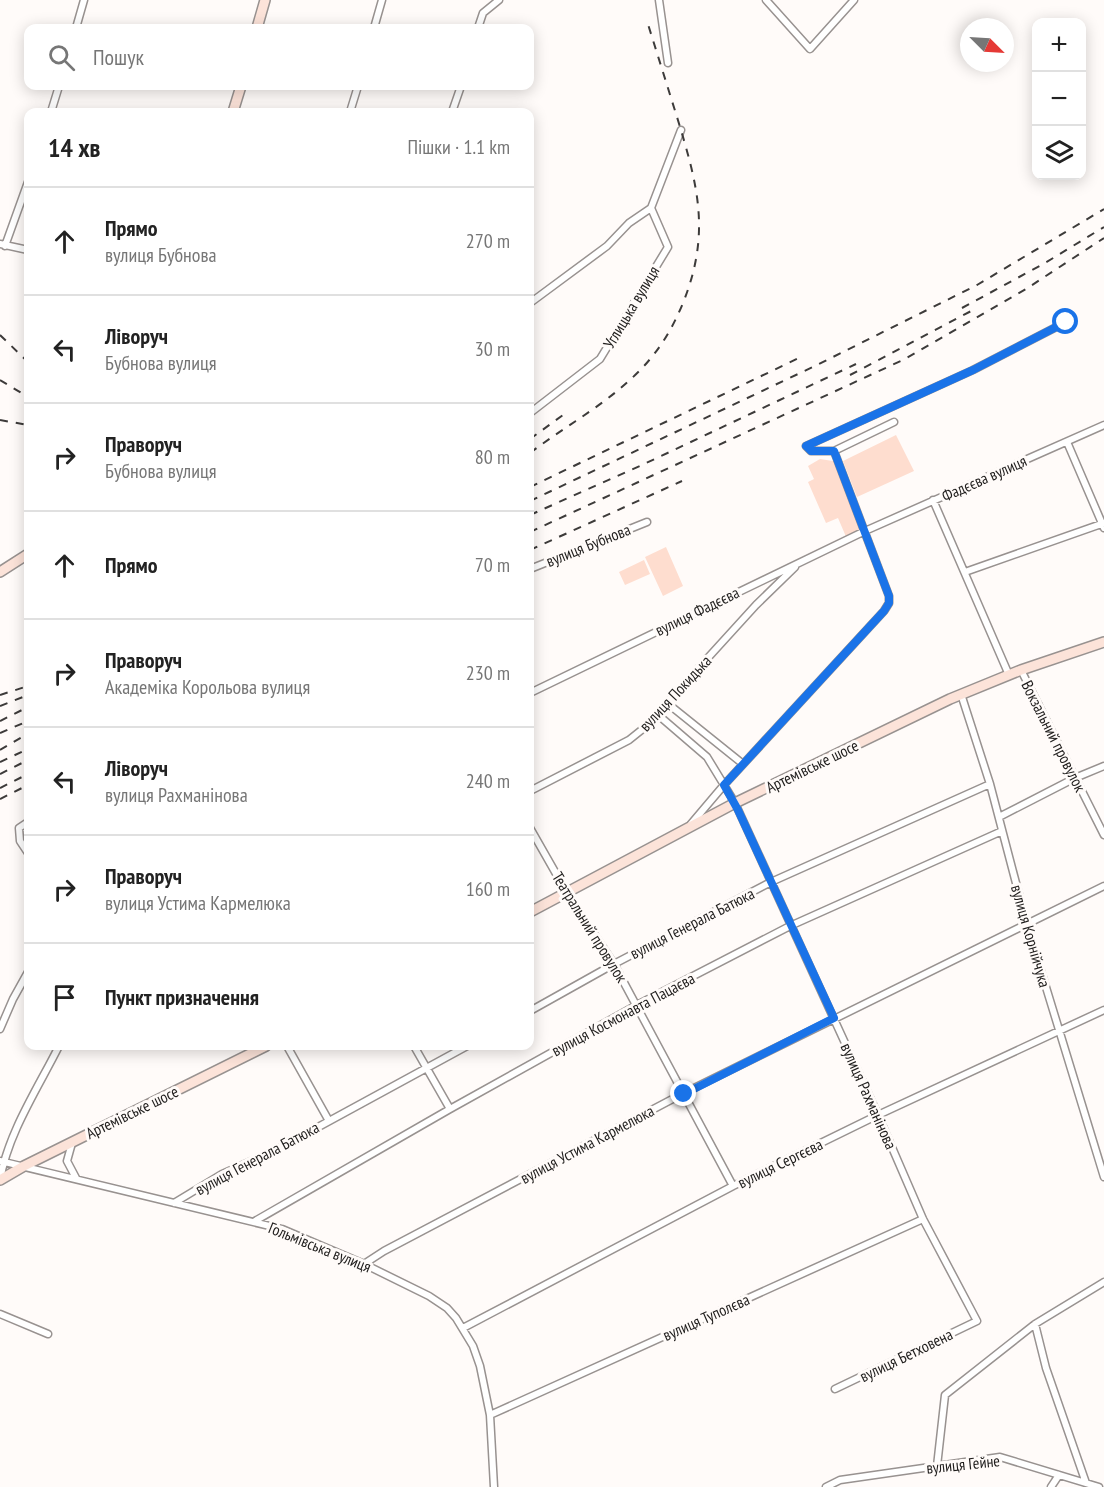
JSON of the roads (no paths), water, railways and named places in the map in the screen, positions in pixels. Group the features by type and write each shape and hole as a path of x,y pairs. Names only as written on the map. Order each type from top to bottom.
{"main road":[{"path":"258,24 265,0"},
{"path":"234,108 240,90"},
{"path":"0,572 24,557"},
{"name":"Артемівське шосе","path":"534,910 735,803 961,694 1021,670 1104,642"},
{"name":"Артемівське шосе","path":"0,1180 258,1050"}],"street":[{"path":"77,24 84,0"},
{"path":"375,24 382,0"},
{"path":"479,24 483,14 499,0"},
{"path":"659,0 668,63"},
{"path":"766,0 810,49 854,0"},
{"path":"52,108 58,90"},
{"path":"351,108 357,90"},
{"path":"453,108 460,90"},
{"path":"534,300 607,246 629,223 651,208 681,130"},
{"path":"24,192 2,245 24,249"},
{"name":"Углицька вулиця","path":"534,410 600,359 668,247 651,208"},
{"path":"894,422 834,451 811,451 806,446 973,370 1066,322"},
{"name":"Фадєєва вулиця","path":"865,531 1104,425"},
{"path":"965,572 1103,525 1067,442"},
{"path":"687,829 889,603 889,596 834,451"},
{"path":"933,500 1009,675"},
{"name":"вулиця Бубнова","path":"534,567 647,522"},
{"name":"вулиця Фадєєва","path":"534,691 865,531"},
{"name":"вулиця Покидька","path":"534,789 629,740 657,714 756,605 798,564"},
{"name":"Вокзальний провулок","path":"1021,670 1104,835"},
{"name":"вулиця Корнійчука","path":"961,694 990,784 1058,1032 1104,1177"},
{"path":"667,703 743,764"},
{"name":"вулиця Рахманінова","path":"657,714 707,757 735,803 878,1114 923,1219 977,1321"},
{"path":"999,816 1104,766"},
{"name":"вулиця Генерала Батюка","path":"534,1009 771,882 990,784"},
{"path":"24,825 19,828 20,841 24,847"},
{"name":"вулиця Космонавта Пацаєва","path":"255,1221 637,1005 790,926 1002,831"},
{"name":"Театральний провулок","path":"534,835 567,893 614,964 733,1186"},
{"name":"вулиця Устима Кармелюка","path":"364,1264 384,1251 684,1094 1104,886"},
{"path":"0,1029 24,977"},
{"name":"вулиця Сергєєва","path":"463,1328 733,1186 878,1114 1104,1010"},
{"path":"0,1180 2,1162 57,1050"},
{"path":"289,1050 329,1120"},
{"path":"416,1050 450,1109"},
{"name":"вулиця Генерала Батюка","path":"173,1203 222,1174 276,1150 461,1050"},
{"path":"73,1142 67,1161 76,1178"},
{"name":"Гольмівська вулиця","path":"2,1162 282,1229 364,1264 429,1296 447,1308 463,1328 480,1366 490,1415 494,1487"},
{"name":"вулиця Туполєва","path":"490,1415 923,1219"},
{"path":"937,1466 945,1395 1035,1324 1104,1282"},
{"path":"0,1314 48,1334"},
{"name":"вулиця Бетховена","path":"835,1389 977,1321"},
{"path":"1035,1324 1046,1368 1086,1483"},
{"name":"вулиця Гейне","path":"826,1487 840,1480 1000,1457 1099,1487"},
{"path":"1051,1487 1059,1475"}],"railway":[{"path":"534,450 607,399 641,370 668,334 692,278 699,232 696,188 647,21"},
{"path":"534,499 817,365 977,285 1104,209"},
{"path":"962,308 1045,263 1104,227"},
{"path":"534,530 905,359 1026,289 1104,238"},
{"path":"850,375 975,309"},
{"path":"0,335 24,358"},
{"path":"534,485 803,356"},
{"path":"534,513 856,364"},
{"path":"0,380 24,395"},
{"path":"534,436 563,415"},
{"path":"0,420 24,424"},
{"path":"534,548 682,481"},
{"path":"0,695 24,687"},
{"path":"0,706 24,697"},
{"path":"0,721 24,709"},
{"path":"0,733 24,723"},
{"path":"0,750 24,736"},
{"path":"0,762 24,751"},
{"path":"0,774 24,762"},
{"path":"0,788 24,776"},
{"path":"0,799 24,787"}]}
